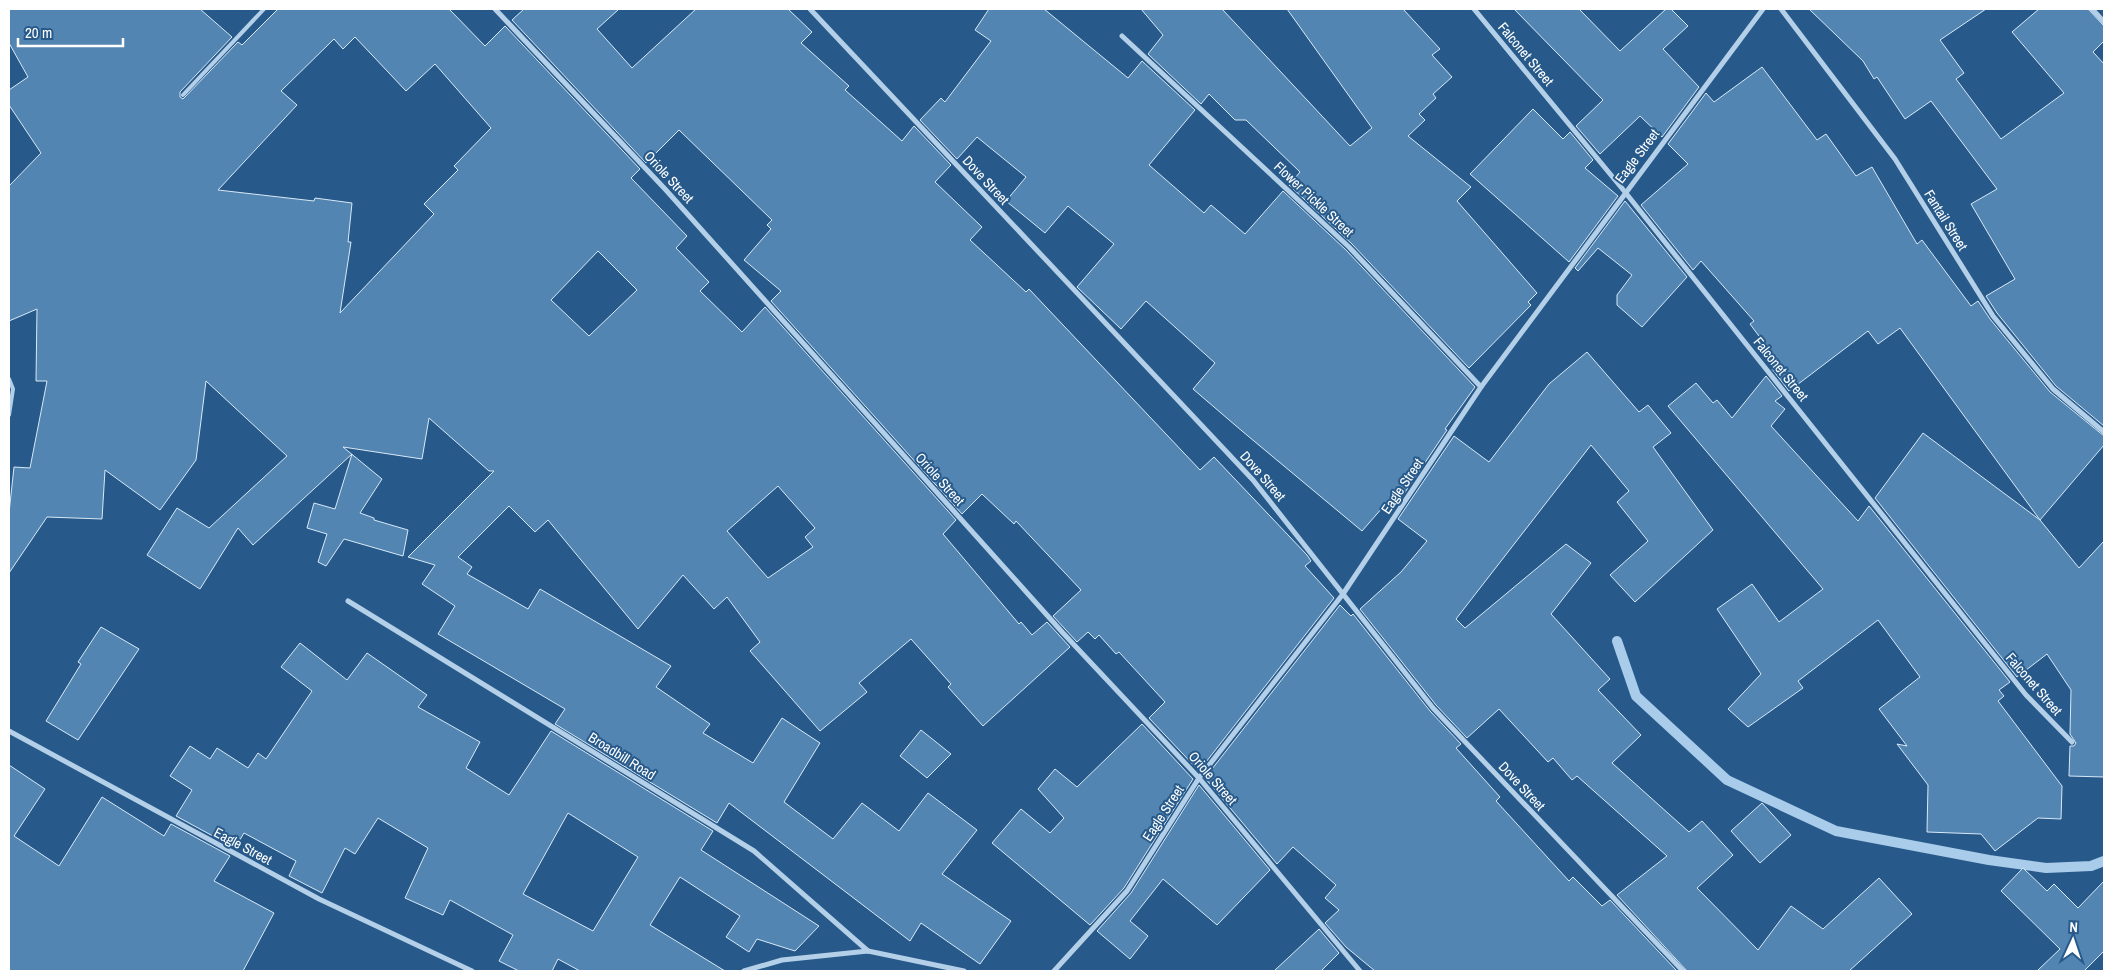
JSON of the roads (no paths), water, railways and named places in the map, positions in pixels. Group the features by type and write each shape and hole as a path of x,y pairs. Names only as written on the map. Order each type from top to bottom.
{"street":[{"name":"Oriole Street","path":"495,9 665,189 1063,633 1199,778 1360,971"},
{"name":"Dove Street","path":"810,9 1254,480 1433,708 1683,971"},
{"name":"Falconet Street","path":"1474,9 1625,192 2026,695 2072,742"},
{"name":"Eagle Street","path":"1054,971 1127,891 1199,778 1343,594 1481,386 1763,9"},
{"name":"Fantail Street","path":"1781,9 1895,159 1993,316 2053,389 2104,432"},
{"path":"2092,9 2104,22"},
{"name":"Flower Pickle Street","path":"1122,36 1349,247 1481,386"},
{"name":"Broadbill Road","path":"348,601 754,851 868,952"},
{"name":"Eagle Street","path":"9,731 319,900 472,971"},
{"path":"744,971 782,960 868,952 964,971"}],"lane":[{"path":"183,95 264,9"},
{"path":"9,378 13,389 9,415"}],"waterway":[{"path":"1617,641 1636,696 1727,780 1836,831 1989,860 2046,868 2091,866 2104,861"}]}
